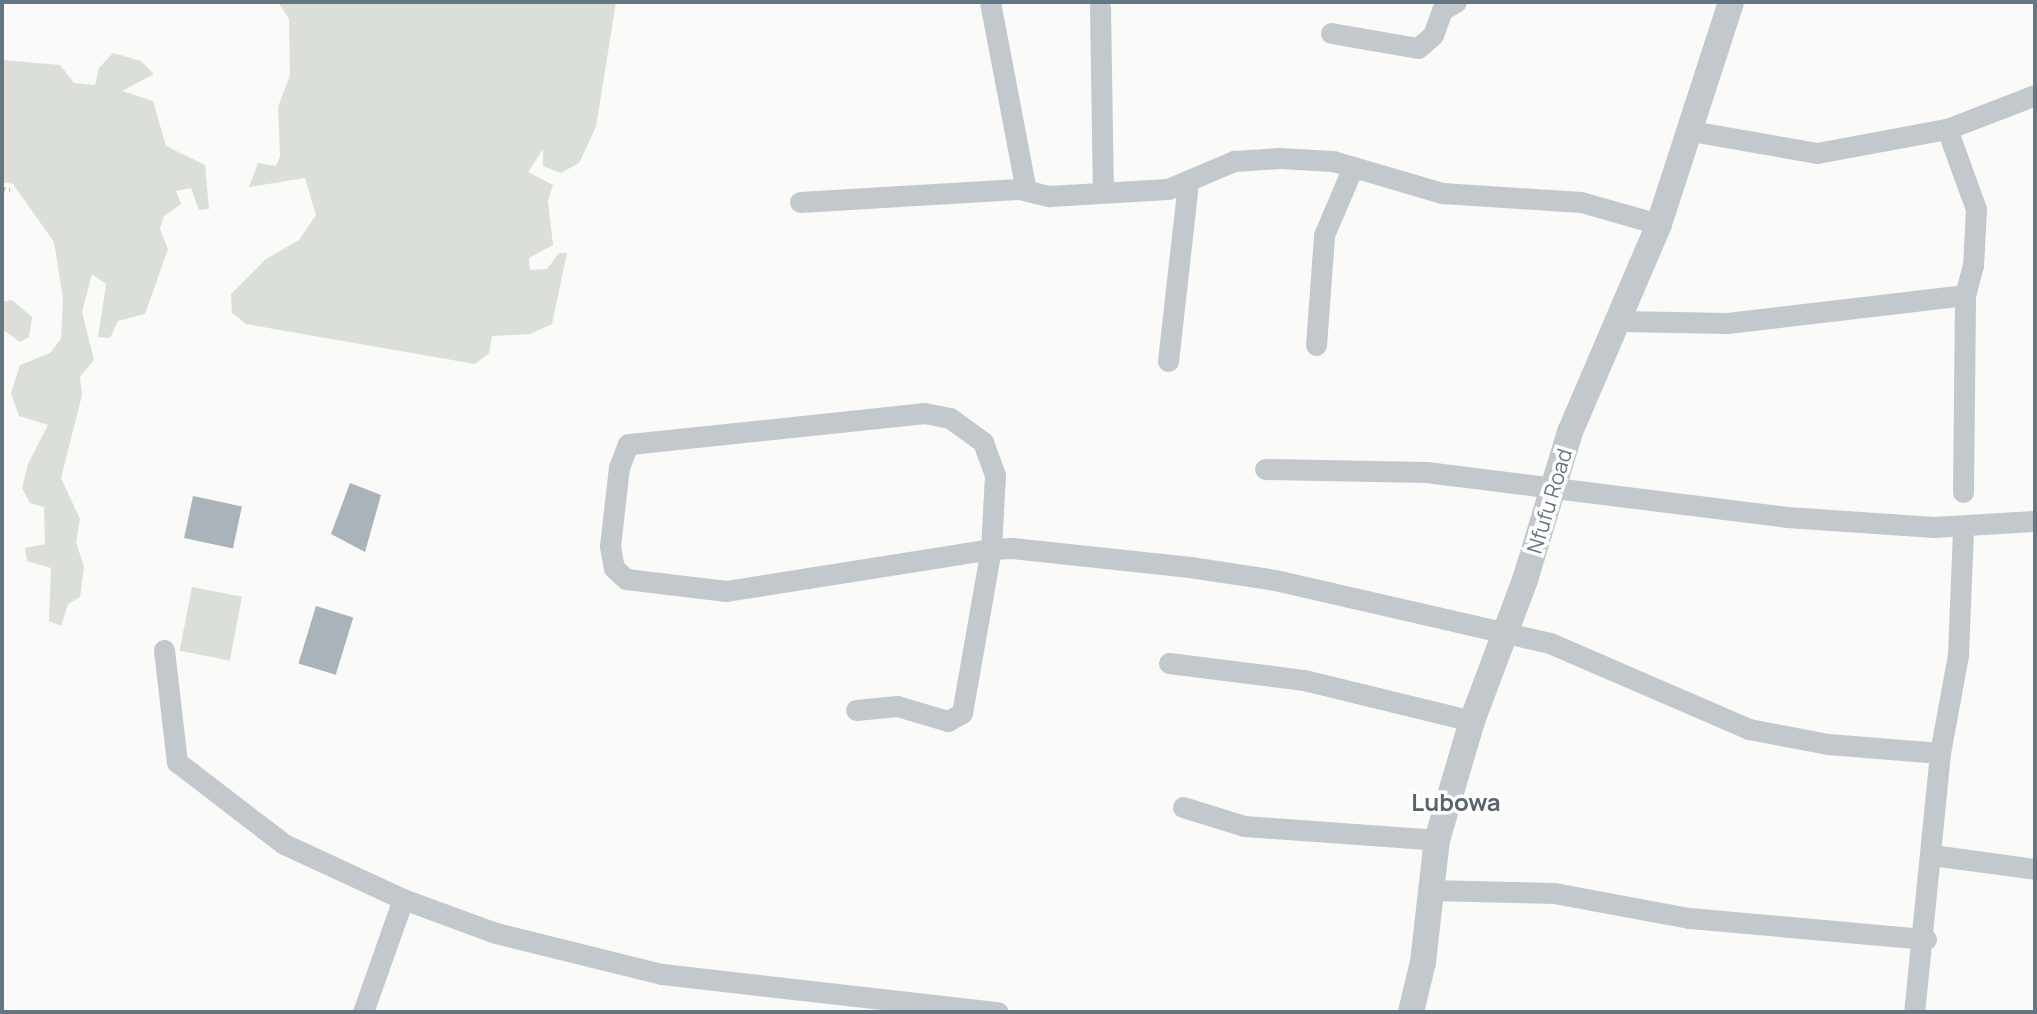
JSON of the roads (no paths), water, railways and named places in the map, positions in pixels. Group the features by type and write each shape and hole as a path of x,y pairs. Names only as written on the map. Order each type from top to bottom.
{"street":[{"path":"990,2 1026,190"},
{"path":"1331,33 1419,48 1433,36 1442,10 1456,2"},
{"name":"Nfufu Road","path":"1411,1012 1423,962 1429,891 1437,840 1472,721 1507,631 1550,490 1584,397 1621,321 1659,224 1731,2"},
{"path":"1100,7 1103,190"},
{"path":"1691,131 1807,154 1947,129 2035,94"},
{"path":"1947,129 1976,209 1973,266 1965,295 1963,492"},
{"path":"800,202 1026,190 1049,196 1188,184 1245,159 1316,159 1442,193 1581,202 1659,224"},
{"path":"1316,345 1324,235 1353,167"},
{"path":"1168,361 1188,184"},
{"path":"1621,321 1727,323 1965,295"},
{"path":"856,710 897,706 942,721 959,716 991,549 994,468 983,442 950,418 910,414 822,427 642,439 628,444 621,458 610,546 614,568 626,579 735,590 991,549 1044,549 1190,567 1507,631 1593,659 1749,729 1828,744 1940,753"},
{"path":"1265,469 1426,472 1550,490 1787,517 1963,528 2035,521"},
{"path":"1914,1012 1926,939 1940,753 1958,655 1963,528"},
{"path":"164,650 177,762 284,844 403,899 496,933 662,974 998,1012"},
{"path":"1169,663 1304,680 1472,721"},
{"path":"1183,807 1244,826 1437,840"},
{"path":"1932,855 2035,869"},
{"path":"1429,891 1554,893 1689,918 1926,939"},
{"path":"363,1012 403,899"}],"district":[{"name":"Lubowa","path":"1456,802"}]}
